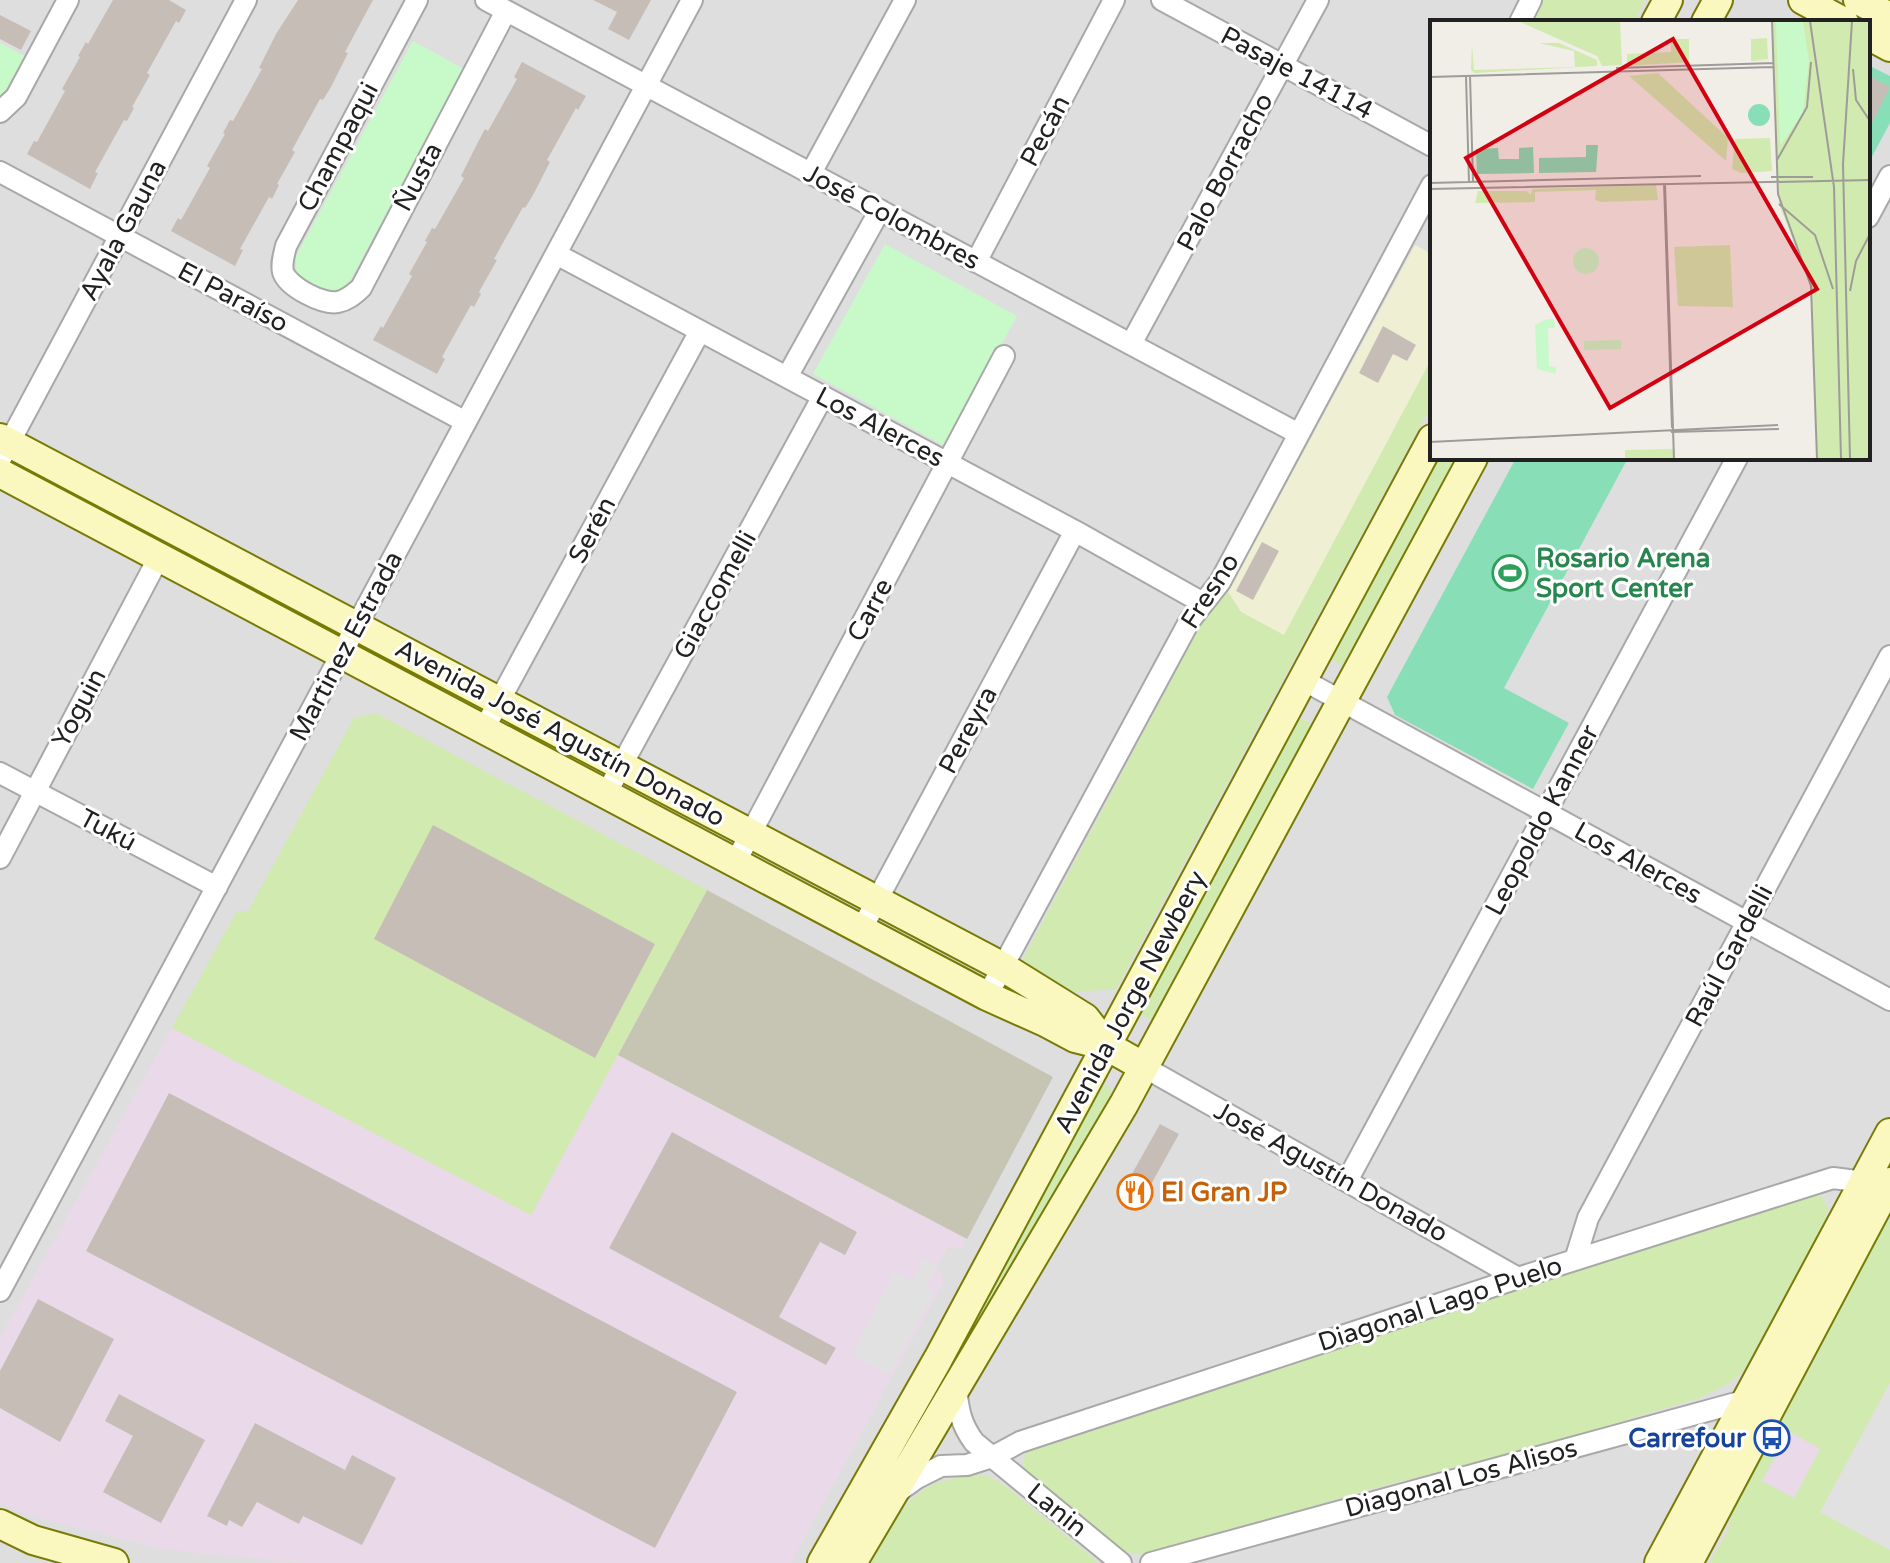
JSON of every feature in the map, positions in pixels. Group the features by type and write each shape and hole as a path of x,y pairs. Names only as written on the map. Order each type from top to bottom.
{"street":[{"path":"0,112 16,97 68,0"},
{"name":"Ayala Gauna","path":"3,447 246,0"},
{"name":"Champaqui","path":"305,291 289,282 284,274 282,262 286,246 417,0"},
{"name":"José Colombres","path":"486,0 1299,434"},
{"name":"Martinez Estrada","path":"0,1291 9,1252 217,887 692,0"},
{"path":"811,173 905,0"},
{"name":"Pecán","path":"976,262 1114,0"},
{"name":"Pasaje 14114","path":"1162,0 1430,145"},
{"name":"Palo Borracho","path":"1131,344 1318,0"},
{"path":"1521,20 1531,0"},
{"path":"1657,20 1668,0"},
{"path":"1707,20 1718,0"},
{"path":"1803,0 1840,20"},
{"path":"1858,0 1890,17"},
{"name":"Ñusta","path":"305,291 326,302 338,302 351,297 361,288 506,11"},
{"path":"1870,36 1890,47"},
{"name":"El Paraíso","path":"0,172 466,422"},
{"path":"1870,213 1890,176"},
{"name":"Fresno","path":"987,996 1182,633 1220,582 1430,189"},
{"path":"787,377 880,210"},
{"name":"Los Alerces","path":"556,254 1075,531 1203,603"},
{"name":"Serén","path":"484,729 700,331"},
{"name":"Carre","path":"735,863 1004,356"},
{"name":"Giaccomelli","path":"606,794 823,396"},
{"name":"Avenida Jorge Newbery","path":"822,1563 903,1422 1430,443"},
{"name":"Avenida José Agustín Donado","path":"3,447 356,626 1003,967 1085,1018 1107,1046"},
{"name":"Avenida Jorge Newbery","path":"852,1563 1144,1067 1472,460"},
{"name":"Leopoldo Kanner","path":"1347,1181 1736,460"},
{"name":"Avenida José Agustín Donado","path":"0,473 987,996 1075,1038 1107,1046 1144,1067"},
{"name":"Pereyra","path":"861,930 1075,531"},
{"name":"Yoguin","path":"0,858 159,557"},
{"name":"Raúl Gardelli","path":"1575,1260 1588,1218 1890,656"},
{"name":"Los Alerces","path":"1303,680 1890,1000"},
{"name":"Tukú","path":"0,773 217,887"},
{"name":"José Agustín Donado","path":"1144,1067 1518,1278"},
{"path":"1659,1563 1757,1406 1882,1188 1890,1133"},
{"name":"Diagonal Lago Puelo","path":"890,1497 941,1466 967,1465 992,1457 1020,1442 1833,1178 1882,1188"},
{"path":"956,1386 959,1415 964,1428 974,1442 992,1457"},
{"path":"1688,1563 1757,1406"},
{"name":"Diagonal Los Alisos","path":"1151,1563 1757,1406"},
{"name":"Lanin","path":"992,1457 1121,1563"},
{"path":"0,1524 33,1540 114,1563"}],"shaded area":[{"path":"0,0 1890,0 1890,1563 0,1563"},
{"path":"1415,245 1430,253 1430,362 1284,636 1241,612 1228,592"},
{"path":"707,890 1053,1077 967,1239 618,1055"},
{"path":"172,1028 531,1215 618,1055 967,1239 962,1248 948,1247 937,1266 944,1281 791,1563 302,1563 162,1549 27,1515 0,1503 0,1338"},
{"path":"924,1259 937,1266 926,1287 934,1292 890,1375 852,1354 895,1272 912,1281"},
{"path":"1890,1383 1890,1550 1820,1512"},
{"path":"1789,1431 1821,1448 1794,1498 1762,1481"}],"green space":[{"path":"1542,0 1645,0 1635,20 1532,20"},
{"path":"413,41 464,69 350,281 340,290 328,292 301,278 296,268 296,256"},
{"path":"0,43 27,57 0,103"},
{"path":"1870,66 1890,76 1890,123 1870,160"},
{"path":"885,244 1017,316 945,446 813,374"},
{"path":"1430,362 1430,408 1116,989 1074,992 1026,966 1024,957 1203,621 1228,592 1241,612 1284,635"},
{"path":"1434,460 1455,460 1344,667 1328,657"},
{"name":"Rosario Arena Sport Center","path":"1515,460 1627,460 1504,688 1569,723 1533,789 1395,715 1387,697"},
{"path":"376,713 707,890 531,1215 172,1028 237,911 248,911 354,718"},
{"path":"1298,717 1314,725 1155,1022 1138,1013"},
{"path":"1103,1085 1113,1093 1110,1103 839,1563 1098,1088"},
{"path":"1810,1192 1822,1197 1828,1208 1824,1224 1744,1370 1731,1382 1700,1398 1148,1555 1116,1547 1023,1471 1025,1453"},
{"path":"1890,1218 1890,1383 1820,1512 1890,1550 1890,1563 1709,1563 1731,1522 1730,1507 1765,1441 1773,1445 1779,1435 1771,1430 1879,1226","holes":["1789,1431 1820,1449 1794,1498 1762,1481"]},
{"path":"985,1475 1003,1484 1099,1563 871,1563 902,1510 913,1498 940,1482"}],"building":[{"path":"113,0 169,0 186,10 179,23 176,21 147,73 150,75 134,108 95,172 98,173 90,189 27,154 65,91 62,89 78,56"},
{"path":"298,0 373,0 345,52 348,53 331,87 323,100 320,99 292,150 295,152 272,199 269,197 240,249 243,250 235,266 171,231 178,218 181,220 210,168 207,166 223,133 230,120 233,121 262,69 259,68 276,34"},
{"path":"593,0 651,0 629,40 608,29 617,12"},
{"path":"0,15 31,31 21,50 0,39"},
{"path":"522,62 586,96 547,160 550,162 494,259 497,260 479,292 481,294 474,307 471,305 442,357 445,359 437,374 373,340 412,276 409,274 425,241 464,178 461,176 478,142 485,129 488,131 517,79 514,77"},
{"path":"1870,76 1890,87 1870,127"},
{"path":"1383,326 1416,345 1407,361 1393,354 1378,383 1359,373"},
{"path":"1262,542 1279,551 1253,600 1236,591"},
{"path":"433,825 655,944 595,1058 374,939"},
{"path":"169,1093 737,1392 655,1548 86,1251"},
{"path":"1160,1124 1179,1134 1139,1206 1120,1195"},
{"path":"672,1132 857,1232 845,1255 820,1242 779,1317 836,1348 826,1365 609,1248"},
{"path":"38,1299 114,1339 60,1442 0,1408 0,1371"},
{"path":"119,1394 205,1440 161,1523 103,1492 133,1436 105,1421"},
{"path":"255,1423 345,1470 352,1455 396,1478 362,1545 303,1516 299,1524 257,1502 242,1527 229,1520 227,1526 207,1516"}],"place":[{"name":"Rosario Arena Sport Center","path":"1510,573"},
{"name":"El Gran JP","path":"1135,1192"},
{"name":"Carrefour","path":"1772,1438"}]}
